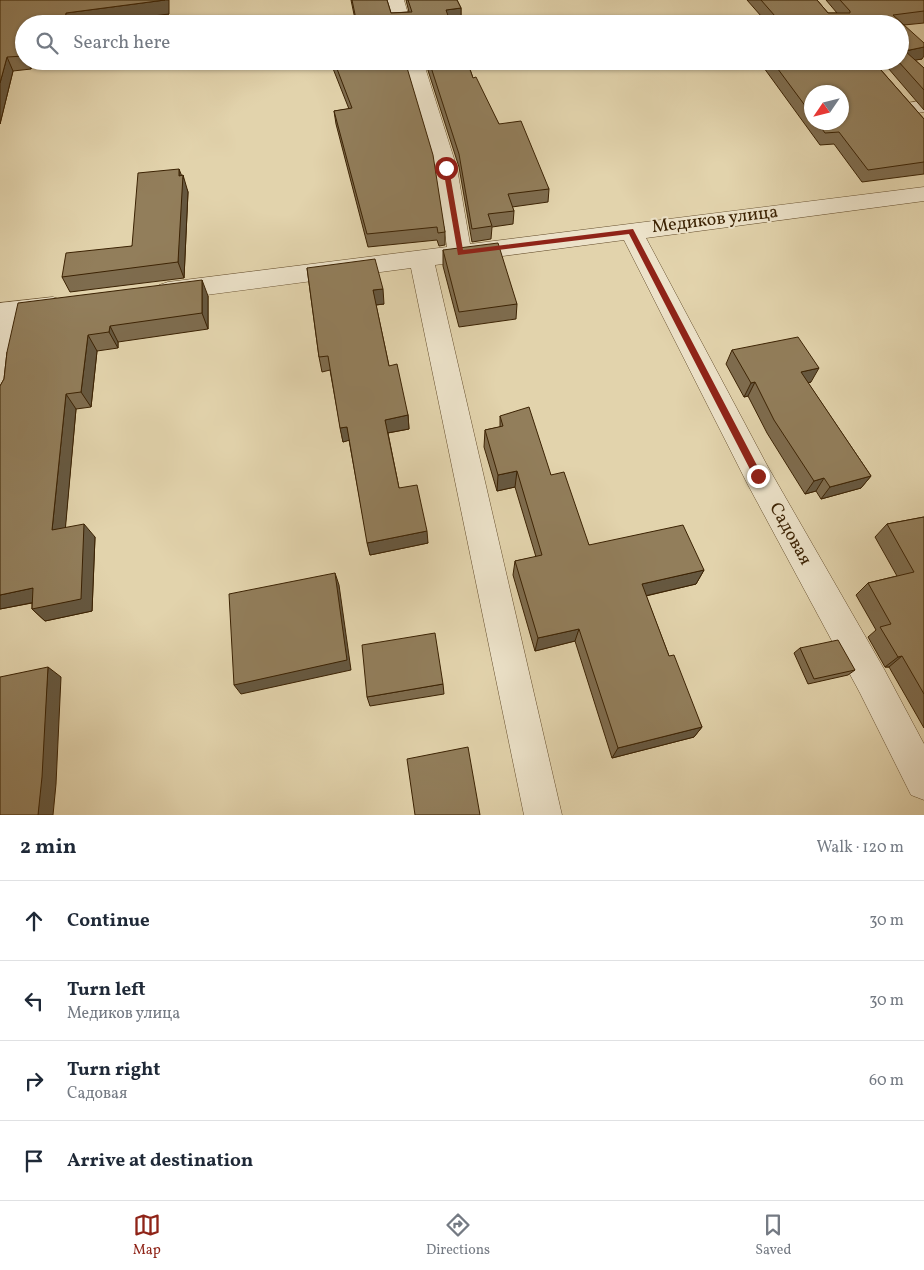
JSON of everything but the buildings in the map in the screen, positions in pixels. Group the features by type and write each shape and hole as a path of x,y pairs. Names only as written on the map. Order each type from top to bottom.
{"street":[{"path":"395,0 399,15"},
{"path":"416,70 446,168 460,253"},
{"path":"911,102 924,125"},
{"name":"Медиков улица","path":"144,294 924,194"},
{"name":"Садовая","path":"631,231 758,476 872,681 924,782"},
{"path":"422,258 543,815"},
{"path":"0,394 8,311 75,303"}],"route":[{"path":"446,168 460,253 631,231 758,476"}]}
